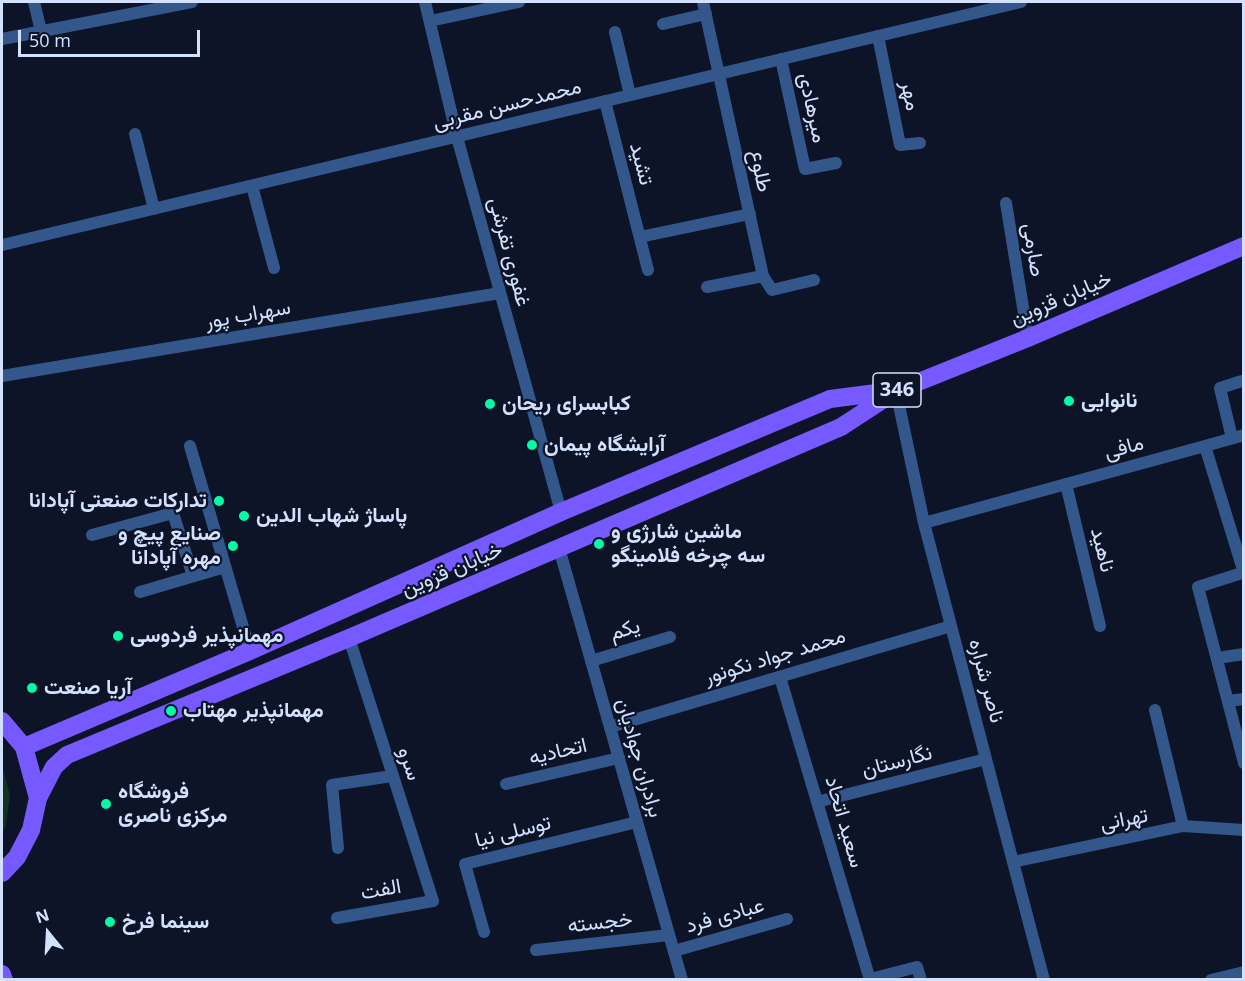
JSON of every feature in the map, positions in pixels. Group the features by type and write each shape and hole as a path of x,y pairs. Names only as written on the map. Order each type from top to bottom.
{"main road":[{"name":"خیابان قزوین","path":"38,798 54,767 67,755 349,638 841,427 896,391 1028,338 1244,246"},
{"name":"خیابان قزوین","path":"24,747 250,651 561,512 830,399 896,391"},
{"path":"2,721 24,747 38,798 31,830 17,857 2,873"},
{"path":"2,974 4,980"}],"street":[{"path":"34,2 41,31"},
{"path":"2,39 192,2"},
{"name":"غفوری تفرشی","path":"425,2 457,137 561,512"},
{"path":"430,21 519,2"},
{"name":"طلوع","path":"703,2 763,276"},
{"name":"محمدحسن مقربی","path":"2,245 1021,2"},
{"path":"663,24 706,14"},
{"path":"615,32 630,95"},
{"name":"مهر","path":"878,36 900,145 920,143"},
{"name":"میرهادی","path":"781,59 805,169 836,163"},
{"name":"تشید","path":"605,101 648,270"},
{"path":"135,134 154,209"},
{"path":"252,186 274,268"},
{"name":"صارمی","path":"1006,203 1028,338"},
{"path":"640,237 750,214"},
{"path":"707,287 763,276 771,291 814,280"},
{"name":"سهراب پور","path":"2,376 500,293"},
{"path":"1238,437 1220,388 1242,381"},
{"name":"ناصر شراره","path":"896,391 924,523 1044,980"},
{"name":"مافی","path":"924,523 1238,437"},
{"path":"190,446 250,651"},
{"path":"1205,446 1243,573 1198,587 1244,762"},
{"name":"ناهید","path":"1066,484 1100,626"},
{"path":"92,536 173,513 194,576"},
{"name":"برادران جوادیان","path":"559,548 682,980"},
{"path":"140,592 225,567"},
{"name":"محمد جواد نکونور","path":"610,727 951,626"},
{"name":"یکم","path":"591,661 670,637"},
{"name":"سرو","path":"349,638 433,901"},
{"path":"1217,658 1244,654"},
{"name":"سعید اتحاد","path":"780,676 870,979"},
{"path":"1228,701 1244,699"},
{"path":"1155,710 1183,826"},
{"name":"اتحادیه","path":"506,784 619,758"},
{"name":"نگارستان","path":"817,802 986,759"},
{"path":"338,848 332,785 392,776"},
{"name":"توسلی نیا","path":"484,932 465,864 637,822"},
{"name":"تهرانی","path":"1013,862 1183,826 1244,830"},
{"name":"الفت","path":"337,918 433,901"},
{"name":"عبادی فرد","path":"674,951 787,919"},
{"name":"خجسته","path":"536,950 669,935"},
{"path":"870,979 917,967 921,980"},
{"path":"1211,980 1244,972"}],"green space":[{"path":"2,764 10,796 6,825 2,835"}],"place":[{"name":"نانوایی","path":"1069,401"},
{"name":"کبابسرای ریحان","path":"490,404"},
{"name":"آرایشگاه پیمان","path":"532,445"},
{"name":"تدارکات صنعتی آپادانا","path":"219,501"},
{"name":"پاساژ شهاب الدین","path":"244,516"},
{"name":"ماشین شارژی و سه چرخه فلامینگو","path":"599,544"},
{"name":"صنایع پیچ و مهره آپادانا","path":"233,546"},
{"name":"مهمانپذیر فردوسی","path":"118,636"},
{"name":"آریا صنعت","path":"32,688"},
{"name":"مهمانپذیر مهتاب","path":"171,711"},
{"name":"فروشگاه مرکزی ناصری","path":"106,804"},
{"name":"سینما فرخ","path":"110,922"}]}
